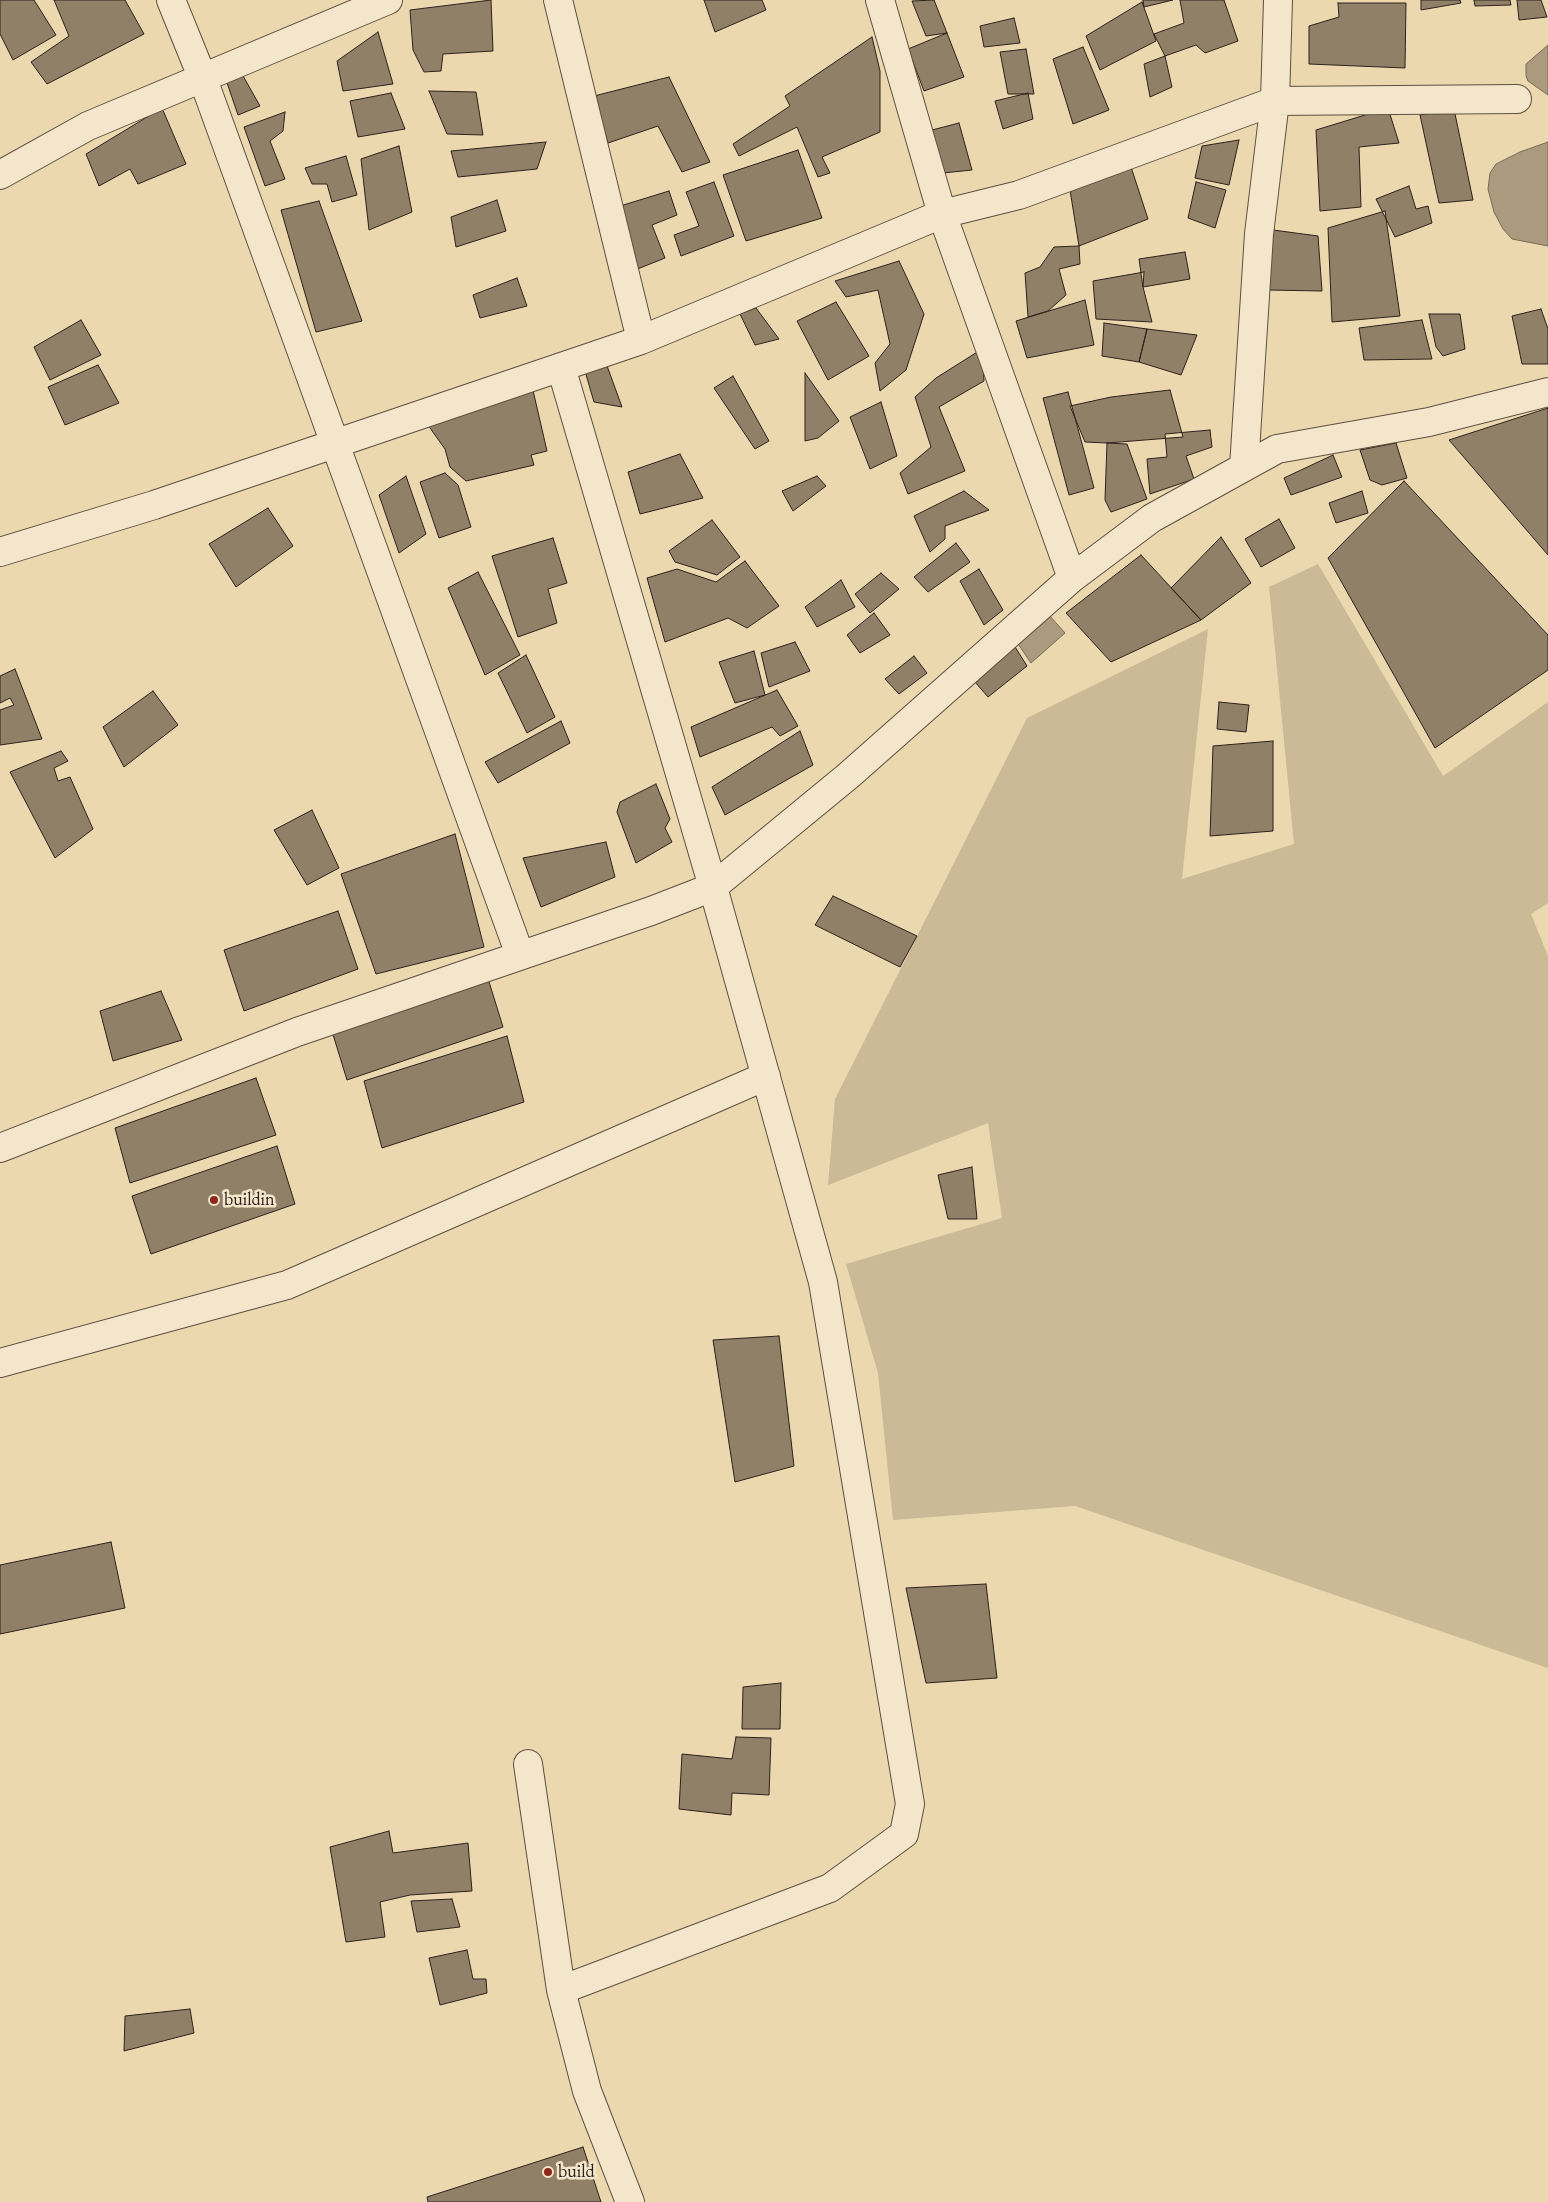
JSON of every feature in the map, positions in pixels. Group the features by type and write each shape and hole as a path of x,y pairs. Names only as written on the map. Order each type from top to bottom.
{"street":[{"path":"171,0 203,79 520,955"},
{"path":"0,175 88,126 388,0"},
{"path":"558,0 641,340"},
{"path":"880,0 942,214 1072,578"},
{"path":"1244,467 1259,234 1275,101 1278,0"},
{"path":"0,552 154,505 641,340 942,214 1019,195 1275,101 1517,100"},
{"path":"561,367 713,887 823,1282 910,1804 904,1834 830,1888 561,1990"},
{"path":"0,1148 297,1032 650,911 713,887 848,776 1072,578 1152,518 1277,449 1429,422 1548,392"},
{"path":"0,1363 287,1285 766,1076"},
{"path":"528,1764 561,1990 587,2091 630,2202"}],"shaded area":[{"path":"1548,45 1548,95 1528,81 1526,64"},
{"path":"1548,142 1548,246 1512,239 1503,229 1494,212 1488,189 1490,173 1496,164 1520,152"},
{"path":"1318,564 1443,776 1548,702 1548,903 1531,914 1548,956 1548,1668 1075,1506 893,1520 878,1373 846,1264 1002,1218 988,1123 828,1185 835,1099 1027,718 1208,629 1182,879 1294,844 1269,587"},
{"path":"1049,615 1065,633 1031,663 1016,641"}],"building":[{"path":"0,0 34,0 56,35 13,60 0,34"},
{"path":"54,0 125,0 144,34 47,84 31,62 69,36"},
{"path":"491,0 493,51 443,54 441,71 424,72 413,50 410,10"},
{"path":"704,0 762,0 766,10 715,32"},
{"path":"934,0 947,33 926,36 912,1"},
{"path":"1143,0 1173,0 1144,7"},
{"path":"1180,0 1224,0 1238,41 1205,53 1196,45 1165,56 1154,34 1184,23"},
{"path":"1421,0 1460,0 1461,3 1421,10"},
{"path":"1474,0 1510,0 1511,5 1475,6"},
{"path":"1517,0 1541,0 1547,17 1519,20"},
{"path":"1142,2 1156,41 1100,70 1086,36"},
{"path":"1338,3 1406,3 1405,68 1309,64 1309,26 1339,17"},
{"path":"1014,18 1020,43 984,47 980,26"},
{"path":"378,32 393,84 343,91 337,61"},
{"path":"947,33 964,77 924,91 908,49"},
{"path":"872,37 880,71 880,132 822,157 830,173 818,177 797,127 739,156 733,144 790,106 785,96"},
{"path":"1083,47 1109,110 1073,124 1053,59"},
{"path":"1026,49 1034,94 1008,94 1000,52"},
{"path":"1165,56 1172,87 1150,97 1144,64"},
{"path":"242,74 260,106 238,115 225,77"},
{"path":"669,77 710,162 682,172 658,126 608,143 594,96"},
{"path":"429,91 476,92 483,135 447,134"},
{"path":"391,93 405,129 358,137 350,101"},
{"path":"1028,93 1033,119 1003,129 995,101"},
{"path":"162,108 186,164 138,184 130,169 99,186 86,154"},
{"path":"1388,108 1399,143 1359,147 1361,207 1320,211 1316,130"},
{"path":"1454,109 1473,200 1439,203 1420,115"},
{"path":"285,112 283,131 270,141 285,179 265,186 244,127"},
{"path":"959,123 972,170 943,173 932,130"},
{"path":"1239,140 1229,185 1195,178 1202,146"},
{"path":"546,142 537,169 458,177 451,151"},
{"path":"399,146 412,212 369,230 361,159"},
{"path":"798,150 822,218 746,241 723,175"},
{"path":"346,156 357,195 332,202 327,184 312,184 305,168"},
{"path":"1131,167 1148,219 1079,246 1070,190"},
{"path":"714,182 734,236 681,256 674,235 699,226 686,192"},
{"path":"1196,182 1226,190 1215,228 1188,218"},
{"path":"1409,186 1416,209 1428,206 1432,223 1395,237 1376,199"},
{"path":"669,191 677,215 652,225 665,258 635,270 617,207"},
{"path":"497,200 506,231 456,247 451,217"},
{"path":"319,201 362,321 316,332 281,210"},
{"path":"1385,211 1400,316 1332,322 1328,228"},
{"path":"1273,230 1318,236 1322,291 1268,290"},
{"path":"1079,246 1080,264 1059,269 1066,295 1048,311 1028,317 1025,273 1040,267 1054,247"},
{"path":"1185,252 1190,279 1143,287 1139,259"},
{"path":"899,261 924,314 906,370 880,391 875,363 890,344 878,290 846,297 835,281"},
{"path":"1144,272 1143,287 1152,322 1096,319 1093,281"},
{"path":"517,278 527,306 480,318 473,295"},
{"path":"1085,300 1094,345 1027,358 1016,321"},
{"path":"836,302 869,356 828,380 797,321"},
{"path":"756,308 779,339 755,345 740,314"},
{"path":"1541,309 1548,329 1548,364 1522,364 1512,316"},
{"path":"1429,314 1460,314 1465,349 1443,356 1436,347"},
{"path":"81,320 101,355 50,380 34,347"},
{"path":"1422,320 1432,359 1364,360 1359,328"},
{"path":"1104,323 1147,329 1139,362 1102,356"},
{"path":"1147,329 1197,335 1181,375 1139,362"},
{"path":"982,349 984,381 939,407 965,471 908,494 900,473 931,447 915,397 936,378"},
{"path":"606,363 622,407 594,402 585,371"},
{"path":"98,365 119,403 65,425 48,387"},
{"path":"805,373 839,421 818,438 805,441"},
{"path":"733,376 769,441 755,449 714,388"},
{"path":"532,386 547,451 531,455 534,465 466,481 450,467 445,449 425,421"},
{"path":"1170,390 1183,437 1107,443 1085,442 1070,406 1111,397"},
{"path":"1068,392 1094,488 1069,495 1043,398"},
{"path":"881,402 897,456 870,469 850,417"},
{"path":"1548,408 1548,555 1449,440"},
{"path":"1210,430 1212,447 1186,456 1194,479 1150,494 1147,459 1167,457 1165,434"},
{"path":"1107,443 1127,444 1147,499 1111,512 1105,500"},
{"path":"1396,443 1407,478 1382,485 1370,480 1360,450"},
{"path":"680,454 703,498 640,514 628,472"},
{"path":"1333,455 1342,477 1291,495 1284,478"},
{"path":"445,473 458,485 471,527 439,538 420,482"},
{"path":"406,476 426,534 399,553 379,495"},
{"path":"817,476 826,486 793,511 782,491"},
{"path":"1404,481 1548,635 1548,670 1435,748 1328,558"},
{"path":"964,491 989,510 945,526 945,539 930,552 914,516"},
{"path":"1362,491 1368,513 1336,523 1329,503"},
{"path":"268,508 293,546 236,587 209,544"},
{"path":"1279,519 1295,548 1261,567 1245,539"},
{"path":"712,520 740,557 717,575 675,562 669,551"},
{"path":"1221,537 1251,583 1201,620 1171,588"},
{"path":"553,538 567,583 548,589 557,623 518,637 492,556"},
{"path":"956,543 970,562 928,592 914,577"},
{"path":"1141,555 1201,620 1111,662 1066,613"},
{"path":"745,561 779,606 747,628 728,618 665,642 647,578 677,569 716,582"},
{"path":"979,569 1003,610 984,625 960,581"},
{"path":"478,572 520,655 485,675 448,588"},
{"path":"881,573 899,589 870,613 855,594"},
{"path":"841,580 855,607 817,627 805,607"},
{"path":"874,613 890,635 860,653 847,635"},
{"path":"795,642 810,671 769,687 761,653"},
{"path":"1012,642 1027,666 988,697 969,675"},
{"path":"754,651 765,695 735,703 719,662"},
{"path":"526,655 555,717 527,733 498,673"},
{"path":"914,656 927,673 899,694 885,679"},
{"path":"15,669 42,739 0,745 0,710 14,705 10,698 0,703 0,676"},
{"path":"777,690 798,726 780,736 772,727 700,757 691,727"},
{"path":"153,691 178,725 124,767 103,727"},
{"path":"1219,702 1249,705 1246,732 1217,729"},
{"path":"561,721 570,743 498,783 485,762"},
{"path":"800,731 813,765 725,815 712,787"},
{"path":"1273,741 1273,831 1210,836 1213,746"},
{"path":"61,751 68,761 54,768 58,781 70,777 93,829 55,858 10,772"},
{"path":"656,784 670,819 665,828 672,842 636,863 617,812 620,802"},
{"path":"312,810 339,868 307,885 274,830"},
{"path":"455,834 484,947 376,974 341,874"},
{"path":"606,842 615,877 541,907 523,858"},
{"path":"833,896 917,936 900,967 815,925"},
{"path":"338,911 358,969 244,1011 224,950"},
{"path":"486,972 503,1027 347,1080 331,1028"},
{"path":"161,991 182,1040 113,1061 100,1011"},
{"path":"507,1036 524,1102 382,1148 364,1081"},
{"path":"256,1078 276,1135 130,1183 115,1128"},
{"name":"buildin","path":"277,1146 295,1204 151,1254 132,1196"},
{"path":"972,1167 977,1219 948,1219 938,1175"},
{"path":"779,1336 794,1466 735,1482 713,1340"},
{"path":"111,1542 125,1608 0,1634 0,1565"},
{"path":"986,1584 997,1678 926,1683 906,1588"},
{"path":"781,1683 780,1729 742,1729 743,1687"},
{"path":"736,1737 771,1738 769,1795 732,1793 731,1815 679,1809 682,1754 732,1759"},
{"path":"389,1831 393,1853 468,1843 472,1891 410,1895 380,1902 385,1937 346,1942 330,1847"},
{"path":"452,1899 460,1927 417,1932 411,1901"},
{"path":"467,1950 473,1979 486,1979 487,1993 440,2005 429,1958"},
{"path":"190,2009 194,2033 124,2051 125,2016"},
{"name":"build","path":"583,2147 601,2202 428,2202 427,2197"}],"place":[{"name":"buildin","path":"214,1200"},
{"name":"build","path":"548,2172"}]}
